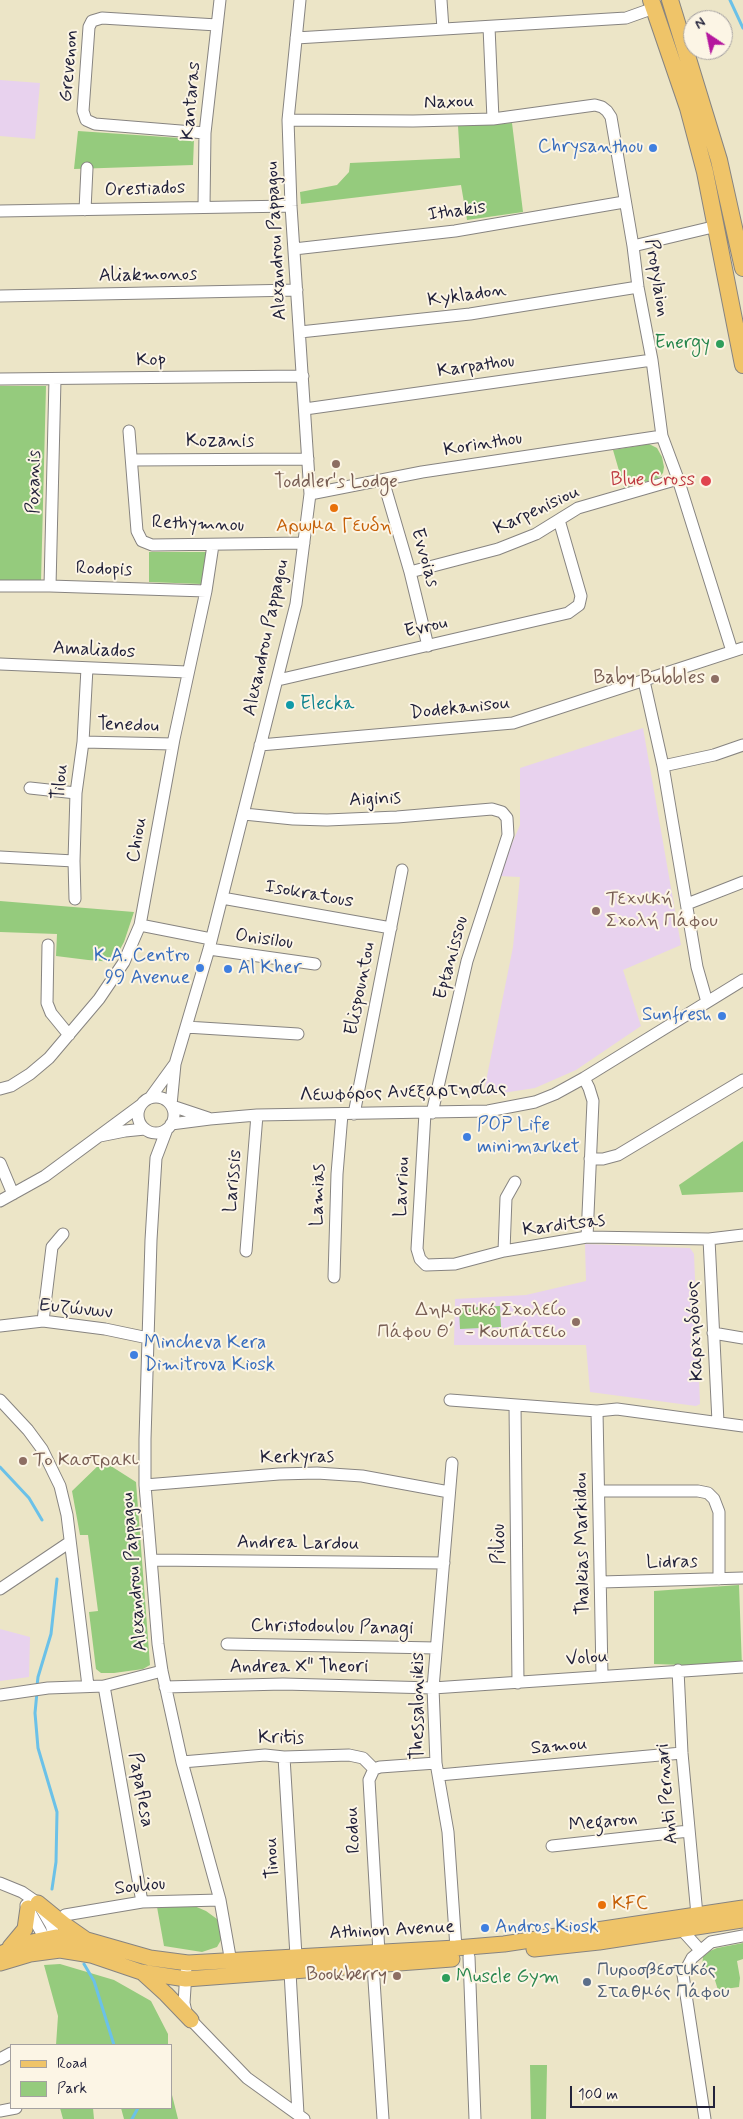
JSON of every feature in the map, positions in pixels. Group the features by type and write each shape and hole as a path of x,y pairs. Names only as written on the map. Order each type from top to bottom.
{"highway":[{"path":"670,0 719,160 743,268"},
{"path":"653,4 688,108 717,226 743,365"}],"main road":[{"path":"2,1956 17,1941 25,1929 33,1905 86,1940"},
{"name":"Athinon Avenue","path":"462,1953 504,1944 743,1908"},
{"name":"Athinon Avenue","path":"53,1944 86,1940 150,1958 232,1968 290,1972 376,1959 462,1953 682,1930 743,1920"},
{"path":"2,1956 27,1942 53,1944"},
{"name":"Athinon Avenue","path":"53,1944 141,1972 186,1978 296,1956 376,1959"},
{"path":"141,1972 191,2020"}],"street":[{"name":"Kantaras","path":"204,206 204,132 220,0"},
{"name":"Alexandrou Pappagou","path":"171,1105 175,1064 210,944 296,604 310,494 291,206 288,120 300,0"},
{"path":"441,0 443,29"},
{"path":"296,38 626,18 653,4"},
{"name":"Grevenon","path":"204,132 95,124 86,120 84,111 89,27 92,21 102,18 217,24"},
{"path":"488,27 492,119"},
{"name":"Naxou","path":"288,120 412,121 492,119 586,106 602,107 607,111"},
{"name":"Propylaion","path":"607,111 611,117 633,246 638,287 652,360 662,436 738,649"},
{"path":"85,210 86,168"},
{"name":"Ithakis","path":"294,250 455,231 624,202"},
{"name":"Orestiados","path":"0,211 291,206"},
{"path":"633,246 717,226"},
{"name":"Kykladon","path":"300,332 470,314 638,287"},
{"name":"Aliakmonos","path":"0,296 297,290"},
{"name":"Karpathou","path":"305,409 652,360"},
{"name":"Kop","path":"0,379 55,380 303,376"},
{"name":"Poxanis","path":"50,586 55,380"},
{"name":"Rethymnou","path":"129,431 137,530 142,541 152,545 304,543"},
{"name":"Korinthou","path":"310,494 431,470 662,436"},
{"name":"Kozanis","path":"132,460 308,459"},
{"name":"Karpenisiou","path":"410,572 498,550 536,534 578,508 678,479"},
{"name":"Evvoias","path":"383,480 410,572 428,646"},
{"name":"Evrou","path":"278,680 568,613 579,605 581,596 559,520"},
{"name":"Chiou","path":"0,1089 11,1086 30,1074 49,1058 100,999 122,966 140,925 187,672 206,591 213,545"},
{"name":"Rodopis","path":"0,586 206,591"},
{"name":"Dodekanisou","path":"260,745 513,723 738,649"},
{"name":"Amaliados","path":"0,664 187,672"},
{"name":"Tilou","path":"75,899 76,793 83,742 87,668"},
{"path":"644,681 662,766 697,967 707,1002"},
{"name":"Tenedou","path":"83,742 173,744"},
{"path":"662,766 714,755 743,745"},
{"path":"30,788 76,793"},
{"name":"Aiginis","path":"244,814 327,820 492,809 505,815"},
{"name":"Eptanissou","path":"429,1113 467,961 508,835 508,823 505,815"},
{"path":"0,856 74,861"},
{"name":"Elispountou","path":"348,1114 391,928 402,870"},
{"path":"686,904 743,882"},
{"name":"Isokratous","path":"222,898 391,928"},
{"name":"Onisilou","path":"140,925 210,944 314,964"},
{"path":"48,945 46,1003 51,1014 69,1035"},
{"name":"Λεωφόρος Ανεξαρτησίας","path":"169,1127 210,1119 257,1115 488,1111 526,1104 556,1094 584,1078 743,980"},
{"path":"186,1027 298,1034"},
{"name":"Alexandrou Pappagou","path":"100,1137 114,1123 146,1101 175,1064"},
{"path":"584,1078 593,1101 587,1237"},
{"path":"590,1159 603,1160 618,1155 743,1080"},
{"path":"0,1201 45,1176 80,1149 100,1137 125,1130 147,1130 158,1133 169,1127 174,1114 171,1105 163,1098 146,1101 138,1115 141,1125 147,1130"},
{"name":"Λεωφόρος Ανεξαρτησίας","path":"171,1105 210,1119"},
{"name":"Lavriou","path":"422,1262 418,1249 429,1113"},
{"name":"Lamias","path":"334,1276 337,1174 348,1114"},
{"name":"Larissis","path":"246,1250 257,1115"},
{"name":"Alexandrou Pappagou","path":"169,1127 156,1158 148,1338 145,1485 162,1672 182,1762 220,1900 232,1968"},
{"name":"Alexandrou Pappagou","path":"147,1130 156,1158"},
{"path":"0,1164 13,1194"},
{"path":"504,1251 506,1198 515,1182"},
{"path":"43,1322 52,1246 63,1234"},
{"name":"Karditsas","path":"422,1262 432,1266 455,1264 504,1251 587,1237 709,1239 743,1235"},
{"name":"Καρχηδόνος","path":"709,1239 718,1422"},
{"name":"Ευζώνων","path":"0,1326 43,1322 148,1338"},
{"path":"713,1334 743,1338"},
{"path":"0,1400 28,1430 42,1449 60,1486 67,1515 88,1686"},
{"path":"450,1400 597,1411 617,1409 743,1426"},
{"name":"Piliou","path":"515,1405 518,1683"},
{"name":"Thaleias Markidou","path":"597,1411 602,1676"},
{"name":"Thessalonikis","path":"452,1463 433,1688 436,1764 448,1832 462,1953 475,2119"},
{"name":"Kerkyras","path":"145,1485 279,1474 317,1473 362,1476 449,1492"},
{"path":"600,1491 698,1491 708,1493 714,1499 718,1512 719,1579"},
{"path":"0,1589 70,1542"},
{"name":"Andrea Lardou","path":"152,1560 444,1563"},
{"name":"Lidras","path":"601,1582 743,1578"},
{"name":"Christodoulou Panagi","path":"227,1644 436,1648"},
{"name":"Volou","path":"433,1688 743,1667"},
{"name":"Anti Pernari","path":"678,1670 682,1753 696,1915"},
{"path":"0,1695 48,1688 104,1686 162,1672"},
{"name":"Andrea X\" Theori","path":"165,1687 283,1684 433,1688"},
{"name":"Papaflesa","path":"104,1686 142,1902"},
{"name":"Samou","path":"439,1776 682,1753"},
{"name":"Kritis","path":"182,1762 265,1755 284,1757 349,1755 363,1758 374,1769"},
{"name":"Tinou","path":"284,1757 296,1956"},
{"path":"374,1769 387,1766 436,1764"},
{"name":"Rodou","path":"374,1769 368,1780 383,2119"},
{"name":"Megaron","path":"552,1846 689,1831"},
{"path":"0,1883 16,1889 33,1905 53,1944"},
{"name":"Souliou","path":"65,1915 142,1902 220,1900"},
{"path":"682,1930 699,1951"},
{"path":"705,2119 683,1976 686,1968 699,1951 712,1942 743,1936"},
{"path":"188,1963 184,2002 186,2012 191,2020 247,2078 301,2117"},
{"path":"290,1972 301,2117"}],"shaded area":[{"path":"0,80 40,83 35,139 0,136"},
{"name":"Τεχνική Σχολή Πάφου","path":"643,728 681,945 623,970 641,1026 576,1070 535,1088 483,1096 513,947 520,877 498,876 520,825 520,768"},
{"name":"Δημοτικό Σχολείο Πάφου Θ΄ - Κουπάτειο","path":"585,1244 690,1248 694,1254 700,1404 696,1406 590,1392 586,1345 454,1345 455,1299 526,1295 586,1281"},
{"path":"0,1629 30,1637 29,1677 0,1681"}],"green space":[{"path":"512,123 523,212 467,220 461,185 301,204 300,192 337,185 349,172 350,163 460,158 458,126"},
{"path":"78,131 194,139 193,165 74,169"},
{"path":"0,386 46,386 41,582 0,583"},
{"path":"649,444 657,448 662,457 663,473 658,478 624,488 613,450"},
{"path":"149,552 207,552 201,584 149,582"},
{"path":"0,901 134,912 124,942 113,962 88,960 56,956 57,934 0,932"},
{"path":"743,1141 743,1192 682,1195 679,1185"},
{"path":"500,1306 501,1327 460,1329 459,1308"},
{"path":"103,1461 136,1482 150,1665 143,1669 114,1673 101,1673 96,1669 89,1612 98,1611 88,1535 80,1535 72,1491"},
{"path":"739,1585 742,1667 654,1664 654,1591"},
{"path":"192,1905 206,1911 217,1919 222,1928 221,1940 217,1947 202,1952 164,1946 157,1907"},
{"path":"743,1943 743,1959 737,1961 740,1978 739,1987 718,1990 714,1977 702,1967 703,1957 717,1948"},
{"path":"60,1964 114,1980 151,2001 168,2034 168,2044 56,2044 58,2016 44,1965"},
{"path":"530,2065 547,2065 546,2119 531,2119"},
{"path":"172,2095 178,2119 124,2119 121,2109 172,2109"},
{"path":"60,2109 93,2109 94,2119 63,2119"}],"waterway":[{"path":"730,0 743,28"},
{"path":"0,1467 29,1498 42,1520"},
{"path":"37,1686 51,1634 57,1579"},
{"path":"37,1692 35,1713 38,1748 57,1812 56,1862 52,1889"},
{"path":"84,1964 94,1981 114,2044"},
{"path":"132,2119 137,2109"}],"place":[{"name":"Chrysanthou","path":"653,148"},
{"name":"Energy","path":"720,344"},
{"name":"Toddler's Lodge","path":"336,464"},
{"name":"Blue Cross","path":"706,481"},
{"name":"Αρωμα Γευδη","path":"334,508"},
{"name":"Baby Bubbles","path":"715,679"},
{"name":"Elecka","path":"290,705"},
{"name":"Τεχνική Σχολή Πάφου","path":"596,911"},
{"name":"K.A. Centro 99 Avenue","path":"200,968"},
{"name":"Al Kher","path":"228,969"},
{"name":"Sunfresh","path":"722,1016"},
{"name":"POP Life minimarket","path":"467,1137"},
{"name":"Δημοτικό Σχολείο Πάφου Θ΄ - Κουπάτειο","path":"576,1322"},
{"name":"Mincheva Kera Dimitrova Kiosk","path":"134,1355"},
{"name":"Το Καστρακι","path":"23,1461"},
{"name":"KFC","path":"602,1905"},
{"name":"Andros Kiosk","path":"485,1928"},
{"name":"Bookberry","path":"397,1976"},
{"name":"Muscle Gym","path":"446,1978"},
{"name":"Πυροσβεστικός Σταθμός Πάφου","path":"587,1982"}]}
